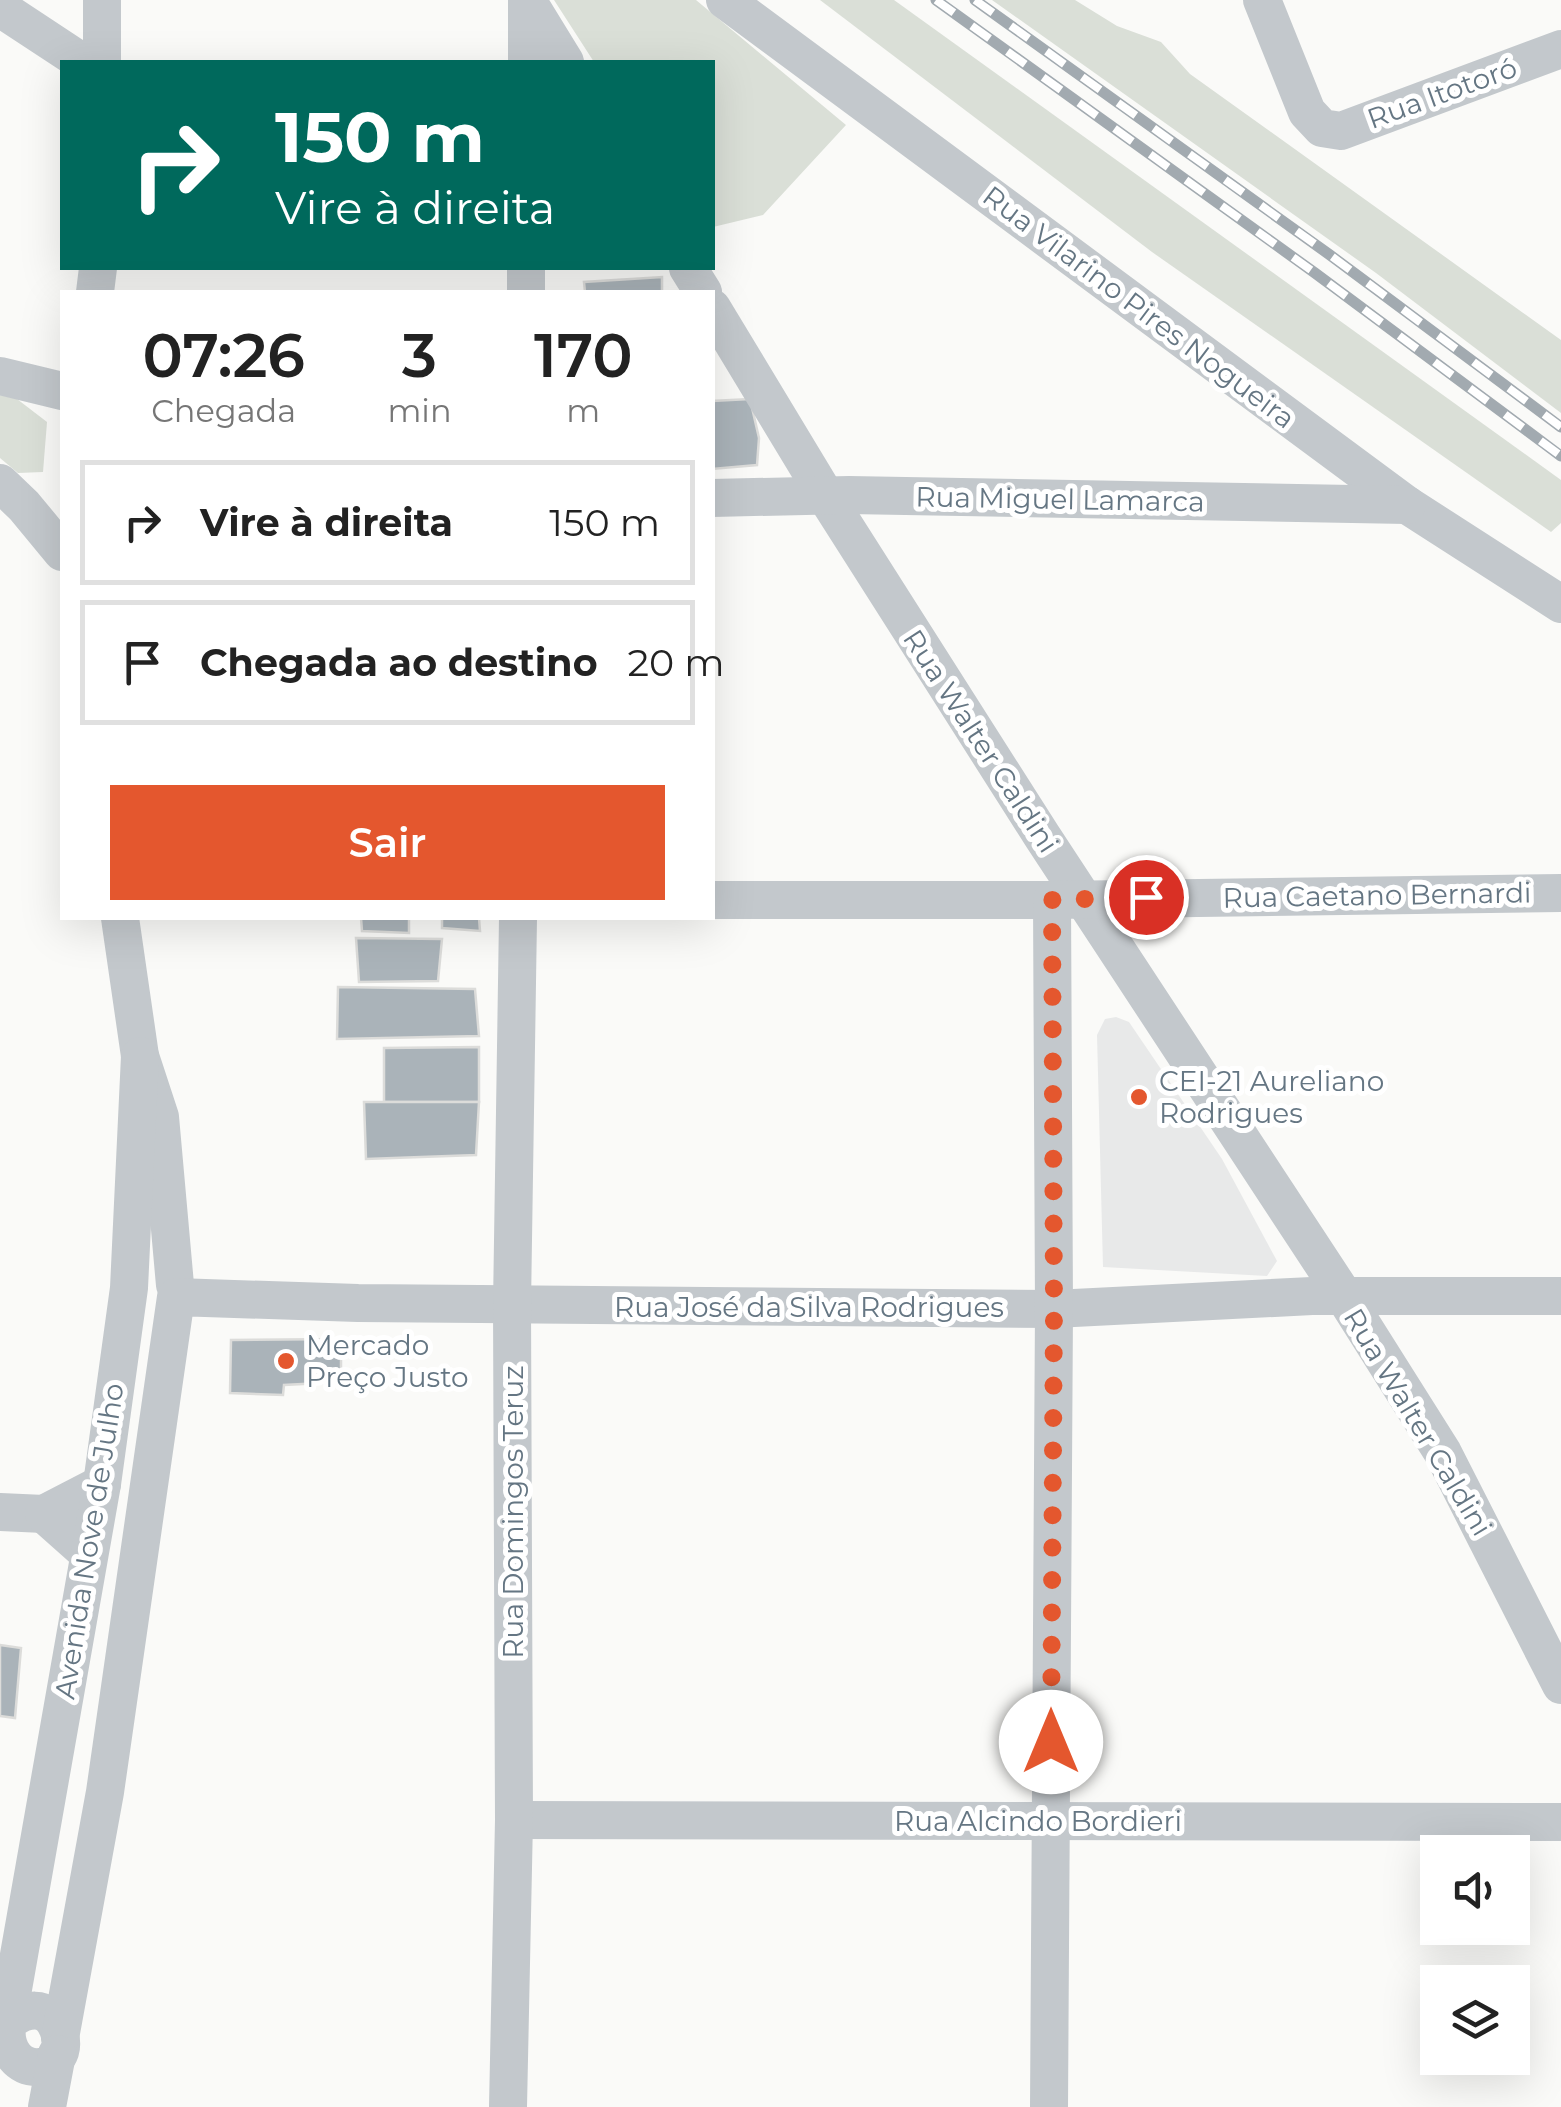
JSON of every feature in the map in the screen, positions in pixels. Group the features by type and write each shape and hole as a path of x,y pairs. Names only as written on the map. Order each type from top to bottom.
{"street":[{"path":"102,0 102,60"},
{"path":"527,0 527,60"},
{"path":"527,0 564,60"},
{"name":"Rua Vilarino Pires Nogueira","path":"725,0 1407,505 1561,604"},
{"name":"Rua Itotoró","path":"1262,0 1308,112 1322,128 1341,131 1561,50"},
{"path":"0,8 79,60"},
{"name":"Rua Walter Caldini","path":"715,313 1067,899 1344,1296 1443,1454 1561,1685"},
{"path":"0,376 60,390"},
{"path":"0,483 60,550"},
{"name":"Rua Miguel Lamarca","path":"715,498 825,496 1407,505"},
{"name":"Rua Caetano Bernardi","path":"715,900 1561,893"},
{"path":"1049,2107 1054,1309 1067,899"},
{"name":"Avenida Nove de Julho","path":"47,2107 105,1792 176,1291 160,1116 140,1056 120,920"},
{"name":"Rua Domingos Teruz","path":"508,2107 514,1820 512,1305 518,920"},
{"name":"Avenida Nove de Julho","path":"58,2046 46,2065 34,2068 10,2060 3,2045 102,1484 129,1288 140,1056"},
{"name":"Rua José da Silva Rodrigues","path":"129,1288 134,1276 144,1268 157,1268 169,1274 176,1291 358,1303 1054,1309 1344,1296 1561,1296"},
{"path":"0,1512 44,1514 102,1484"},
{"path":"44,1514 90,1554"},
{"name":"Rua Alcindo Bordieri","path":"514,1820 1561,1822"}],"shaded area":[{"path":"554,0 696,0 846,125 763,215 715,227 715,60 593,60"},
{"path":"820,0 894,0 1561,480 1561,523 1551,532 1152,252"},
{"path":"992,0 1075,0 1117,26 1161,42 1190,74 1561,340 1561,413 1376,273"},
{"path":"0,395 17,399 47,422 43,472 18,473 0,458"},
{"name":"CEI-21 Aureliano Rodrigues","path":"1116,1017 1129,1022 1222,1159 1277,1261 1267,1276 1103,1267 1097,1035 1105,1019"}],"building":[{"path":"662,277 662,290 585,290 584,282"},
{"path":"750,399 759,438 757,465 715,469 715,401"},
{"path":"361,920 409,920 409,933 362,931"},
{"path":"442,920 479,920 480,931 442,928"},
{"path":"356,938 442,939 438,981 359,982"},
{"path":"338,987 475,989 479,1036 337,1039"},
{"path":"479,1047 479,1102 384,1102 384,1048"},
{"path":"364,1102 479,1102 476,1155 366,1159"},
{"name":"Mercado Preço Justo","path":"341,1339 341,1382 284,1385 283,1395 230,1393 231,1340"},
{"path":"0,1645 21,1648 15,1718 0,1716"}],"railway":[{"path":"936,0 1561,456"},
{"path":"975,0 1561,427"}],"place":[{"name":"CEI-21 Aureliano Rodrigues","path":"1139,1097"},
{"name":"Mercado Preço Justo","path":"286,1361"}],"route":[{"path":"1051,1742 1052,900 1146,897"}]}
